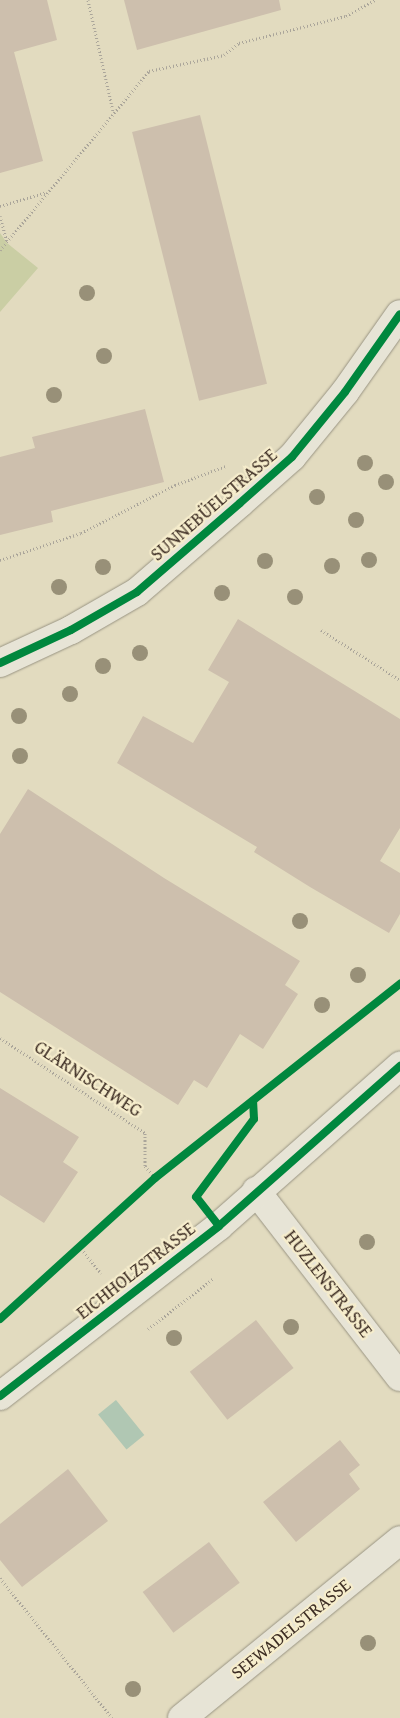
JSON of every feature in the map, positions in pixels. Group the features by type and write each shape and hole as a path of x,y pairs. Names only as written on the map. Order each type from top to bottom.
{"street":[{"name":"SUNNEBÜELSTRASSE","path":"0,663 71,630 137,592 240,503 292,457 345,392 400,314"},
{"name":"EICHHOLZSTRASSE","path":"0,1396 219,1226 256,1191 400,1066"},
{"name":"HUZLENSTRASSE","path":"256,1191 400,1377"},
{"name":"SEEWADELSTRASSE","path":"182,1718 400,1540"}],"path":[{"path":"88,0 114,112"},
{"path":"0,250 148,71 224,55 240,43 346,16 375,0"},
{"path":"0,206 48,192"},
{"path":"0,216 7,243"},
{"path":"0,560 81,533 175,486 226,466 240,503"},
{"path":"321,630 400,680"},
{"path":"148,1184 162,1172"},
{"path":"72,1253 86,1240"},
{"path":"79,1246 97,1268"},
{"path":"0,1578 112,1718"}],"shaded area":[{"path":"0,233 7,243 38,268 0,312"},
{"path":"116,1400 144,1435 126,1449 98,1414"}],"building":[{"path":"0,0 47,0 57,40 14,52 43,161 0,173"},
{"path":"124,0 279,0 281,10 137,50"},
{"path":"200,115 267,384 199,401 132,132"},
{"path":"145,409 164,482 51,511 53,522 0,535 0,457 35,448 32,437"},
{"path":"238,619 400,719 400,828 380,861 400,873 400,914 389,933 254,852 257,847 117,763 143,716 193,743 229,682 208,670"},
{"path":"28,789 164,878 300,961 285,985 298,994 263,1049 240,1034 207,1088 194,1080 178,1105 0,992 0,834"},
{"path":"0,1088 79,1137 63,1162 78,1172 44,1223 0,1195"},
{"path":"256,1320 294,1368 227,1420 190,1372"},
{"path":"340,1440 360,1465 349,1474 360,1489 296,1542 263,1502"},
{"path":"68,1469 108,1521 22,1587 0,1560 0,1524"},
{"path":"209,1542 240,1583 173,1633 143,1592"}],"cycle path":[{"path":"0,663 71,630 137,592 240,503 292,457 345,392 400,314"},
{"path":"0,1319 155,1178 400,984"},
{"path":"0,1396 219,1226 400,1066"},
{"path":"219,1226 196,1197 254,1119 253,1101"}]}
